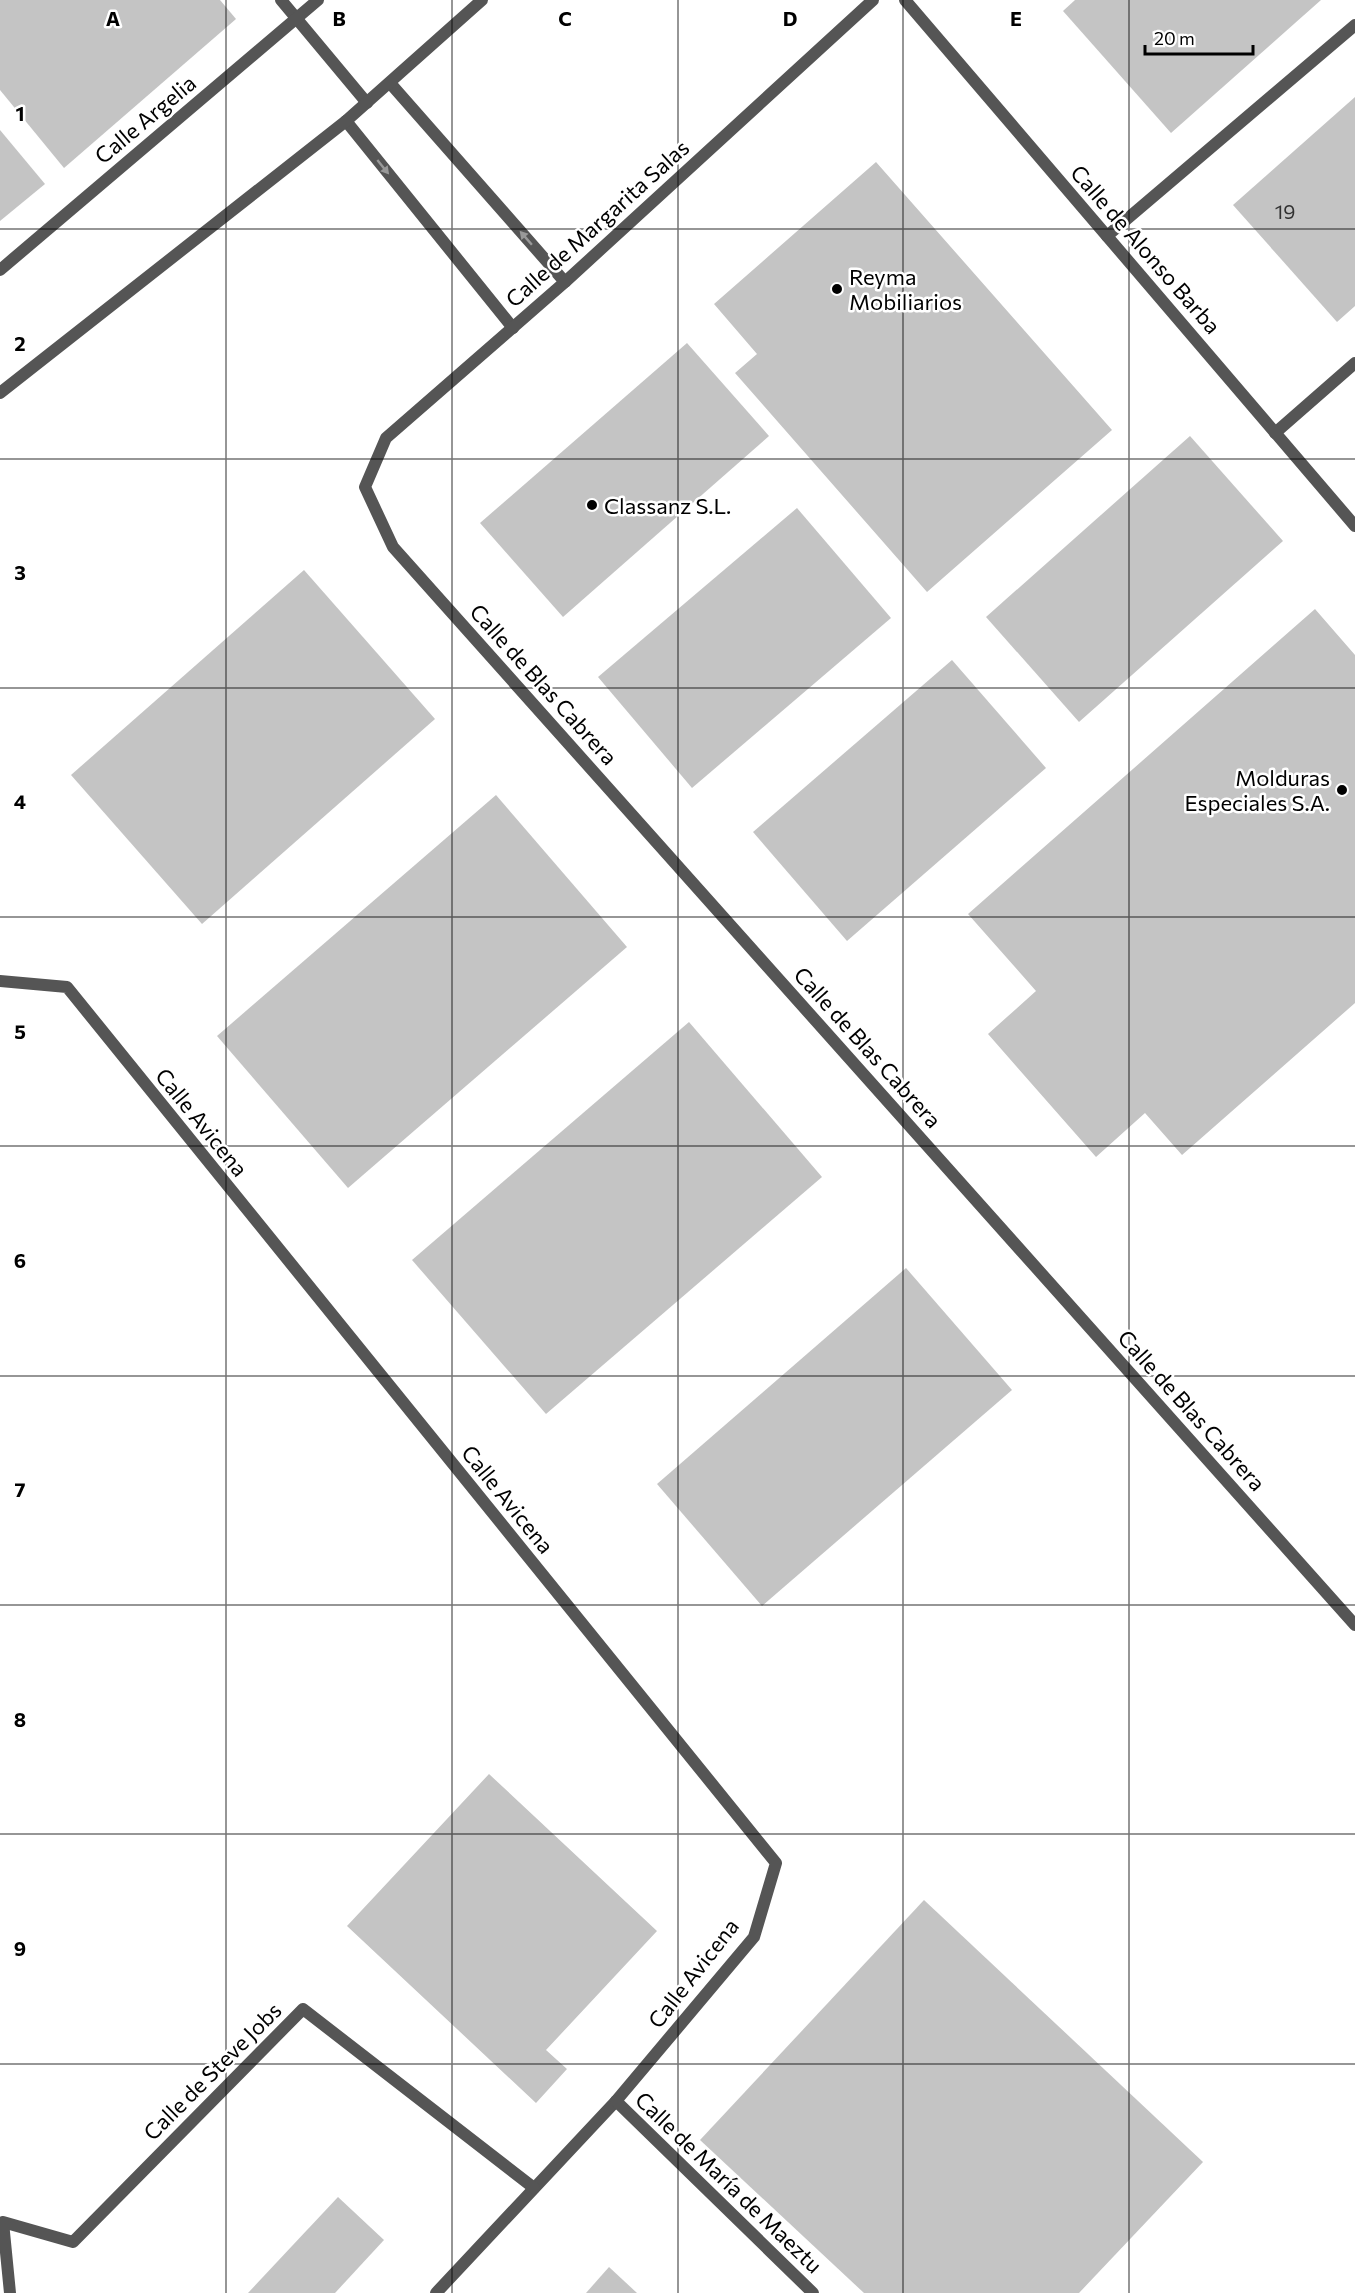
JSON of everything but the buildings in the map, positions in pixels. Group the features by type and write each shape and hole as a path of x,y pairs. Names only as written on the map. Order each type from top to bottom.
{"street":[{"path":"281,0 367,103"},
{"name":"Calle Argelia","path":"0,270 318,0"},
{"path":"0,393 346,121 482,0"},
{"name":"Calle de Margarita Salas","path":"365,487 386,438 565,282 873,0"},
{"name":"Calle de Alonso Barba","path":"905,0 1355,526"},
{"path":"1107,236 1355,24"},
{"path":"390,82 565,282"},
{"path":"346,121 513,328"},
{"path":"1275,433 1355,363"},
{"name":"Calle de Blas Cabrera","path":"365,487 393,547 1355,1625"},
{"name":"Calle Avicena","path":"0,981 67,987 776,1863 754,1937 616,2101"},
{"name":"Calle de Steve Jobs","path":"10,2293 1,2221 73,2242 303,2009 534,2188"},
{"path":"436,2293 616,2101"},
{"name":"Calle de María de Maeztu","path":"616,2101 813,2293"}],"place":[{"name":"Reyma Mobiliarios","path":"837,289"},
{"name":"Classanz S.L.","path":"592,505"},
{"name":"Molduras Especiales S.A.","path":"1342,790"}]}
